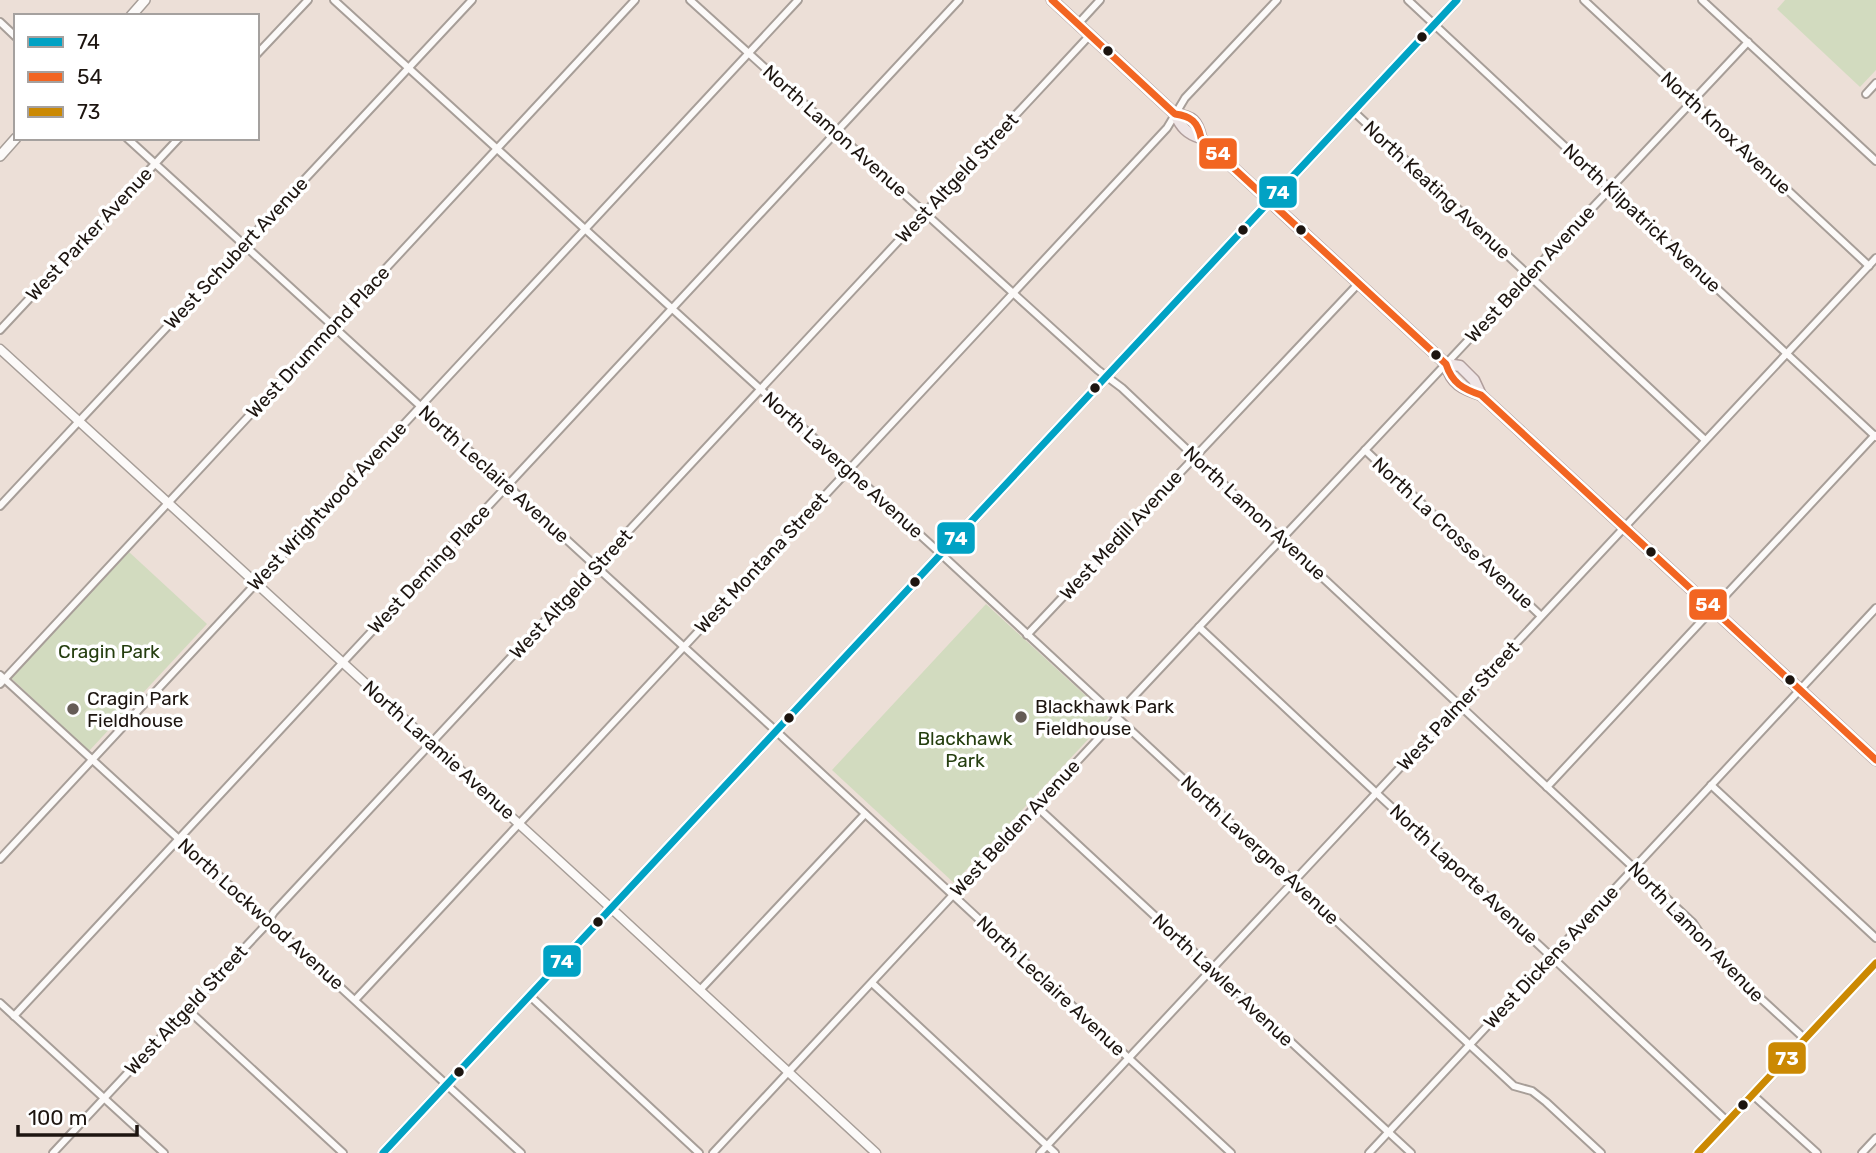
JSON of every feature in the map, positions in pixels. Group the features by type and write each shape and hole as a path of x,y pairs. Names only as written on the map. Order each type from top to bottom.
{"main road":[{"path":"133,14 145,0"},
{"path":"1052,0 1175,114 1187,115 1199,126 1202,138 1446,364 1460,366 1474,380 1481,396 1876,760"},
{"path":"383,1153 1457,0"},
{"path":"0,156 14,140"},
{"path":"1698,1153 1876,963"}],"street":[{"path":"259,52 308,0"},
{"name":"North Lavergne Avenue","path":"334,0 941,554 1514,1086 1532,1091 1601,1153"},
{"name":"West Schubert Avenue","path":"0,506 472,0"},
{"name":"West Drummond Place","path":"2,680 635,0"},
{"name":"North Lamon Avenue","path":"690,0 1013,293 1122,388 1693,923 1721,962 1805,1040"},
{"name":"West Wrightwood Avenue","path":"0,859 798,0"},
{"name":"West Deming Place","path":"14,1016 959,0"},
{"path":"1078,24 1100,0"},
{"name":"West Montana Street","path":"355,1000 1167,128 1185,99 1277,0"},
{"name":"North Kilpatrick Avenue","path":"1408,0 1876,436"},
{"name":"North Knox Avenue","path":"1584,0 1869,266"},
{"path":"1702,0 1876,161"},
{"path":"0,22 14,35"},
{"name":"West Altgeld Street","path":"53,1153 1090,35"},
{"name":"West Belden Avenue","path":"713,1153 1036,806 1117,718 1123,708 1748,42"},
{"path":"1866,94 1876,83"},
{"name":"North Keating Avenue","path":"1353,111 1706,440"},
{"name":"North Leclaire Avenue","path":"129,140 776,731 1231,1153"},
{"name":"West Parker Avenue","path":"0,330 177,140"},
{"name":"West Palmer Street","path":"1040,1153 1876,258"},
{"name":"West Medill Avenue","path":"1027,635 1359,283"},
{"name":"North Laramie Avenue","path":"0,349 876,1153"},
{"path":"1547,786 1876,436"},
{"name":"North La Crosse Avenue","path":"1365,450 1541,616"},
{"name":"West Dickens Avenue","path":"1369,1153 1876,608"},
{"name":"North Laporte Avenue","path":"1199,627 1728,1122"},
{"name":"North Lockwood Avenue","path":"2,680 522,1153"},
{"path":"1711,785 1876,938"},
{"name":"North Lawler Avenue","path":"1036,806 1411,1153"},
{"path":"700,990 865,814"},
{"path":"872,983 1055,1153"},
{"path":"530,996 699,1153"},
{"path":"0,1003 163,1153"},
{"path":"187,1009 343,1153"},
{"path":"1753,1095 1817,1153"},
{"path":"1862,1153 1876,1138"}],"green space":[{"path":"1785,0 1876,0 1876,70 1860,87 1777,9"},
{"name":"Cragin Park","path":"129,552 207,624 89,751 11,678"},
{"name":"Blackhawk Park","path":"986,604 1109,717 954,883 832,770"}],"transit line":[{"name":"54","path":"1052,0 1175,114 1193,121 1201,138 1446,364 1451,376 1459,384 1481,395 1876,760"},
{"name":"74","path":"383,1153 1457,0"},
{"name":"73","path":"1698,1153 1876,963"}],"place":[{"name":"Cragin Park Fieldhouse","path":"73,709"},
{"name":"Blackhawk Park Fieldhouse","path":"1021,717"}]}
